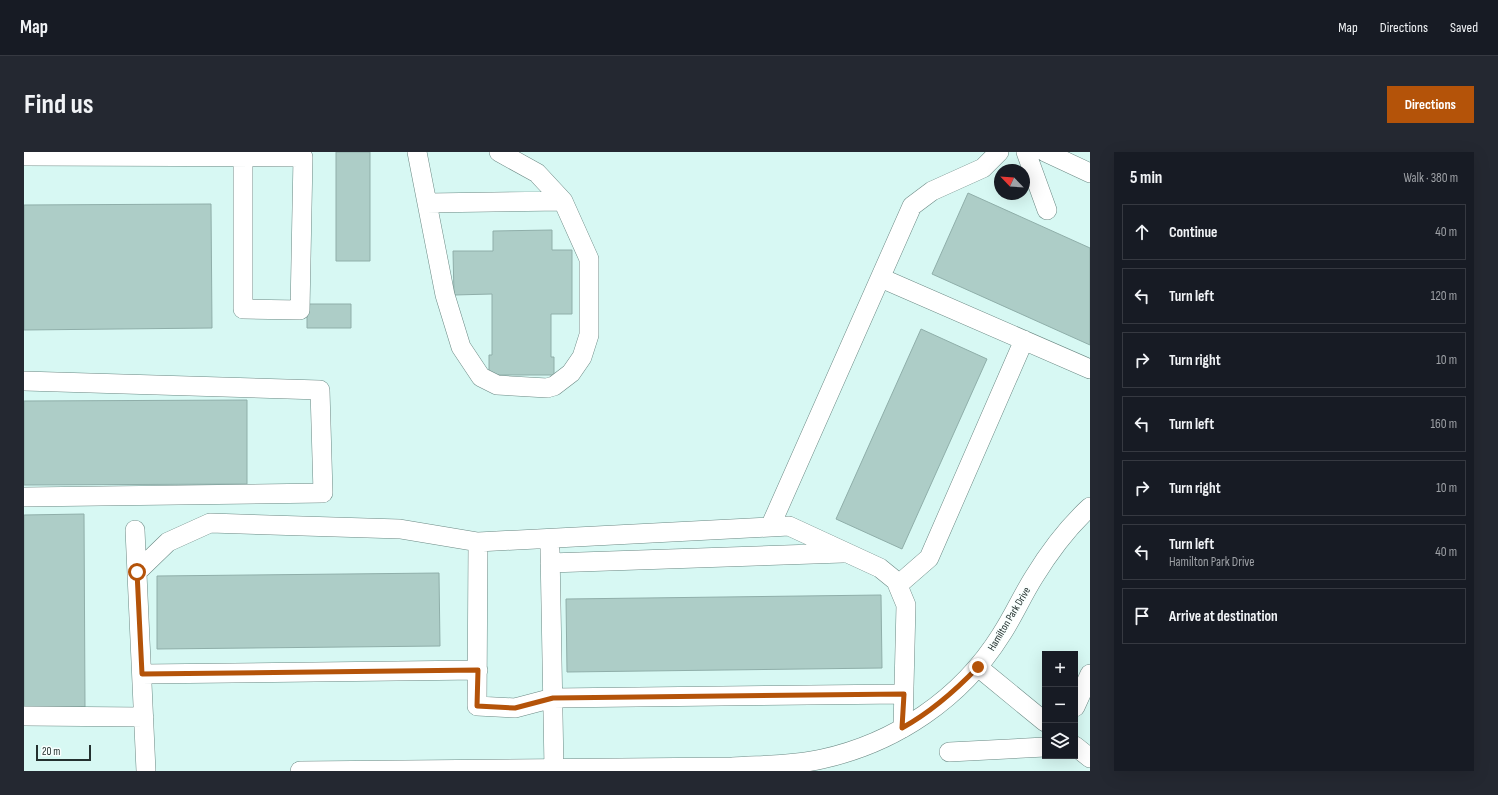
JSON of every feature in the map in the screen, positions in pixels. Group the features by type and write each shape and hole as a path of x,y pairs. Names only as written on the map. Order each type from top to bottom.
{"street":[{"path":"417,152 445,295 461,347 482,377 497,385 547,388 554,386 571,373 582,357 589,335 590,259 563,202 537,173 499,152"},
{"path":"770,527 912,206 932,191 983,168 999,152"},
{"path":"1026,152 1047,210"},
{"path":"1045,152 1090,173"},
{"path":"24,156 243,156 303,157 300,310 243,309 243,156"},
{"path":"427,203 563,202"},
{"path":"881,278 1090,369"},
{"path":"898,585 928,558 1024,340"},
{"path":"24,381 320,390 323,493 24,497"},
{"name":"Hamilton Park Drive","path":"300,771 488,770 554,768 759,768 798,763 857,750 883,740 937,706 961,685 978,667 1001,636 1034,577 1059,539 1090,507"},
{"path":"137,572 168,542 210,523 400,529 478,542 789,526 880,568 896,581 906,605 902,728"},
{"path":"135,530 146,771"},
{"path":"550,539 554,768"},
{"path":"478,542 477,706 515,708 553,698 904,694"},
{"path":"550,563 849,553"},
{"path":"978,667 1042,720"},
{"path":"142,674 478,670"},
{"path":"1078,700 1090,674"},
{"path":"24,716 144,717"},
{"path":"949,752 1042,748"},
{"path":"1078,748 1090,758"}],"building":[{"path":"336,152 370,152 370,261 336,261"},
{"path":"968,193 1090,248 1090,345 932,274"},
{"path":"211,204 212,328 24,330 24,205"},
{"path":"552,230 552,250 572,250 572,314 551,314 551,357 554,357 554,375 489,375 489,355 492,355 492,294 454,295 453,251 493,251 493,231"},
{"path":"307,304 351,304 351,328 307,328"},
{"path":"921,329 987,359 902,549 836,519"},
{"path":"247,400 247,484 24,485 24,401"},
{"path":"84,514 85,707 24,707 24,515"},
{"path":"439,573 440,646 157,649 157,576"},
{"path":"881,595 882,668 567,672 566,599"}],"route":[{"path":"137,572 142,674 478,670 477,706 515,708 553,698 904,694 902,728 937,706 961,685 978,667"}]}
